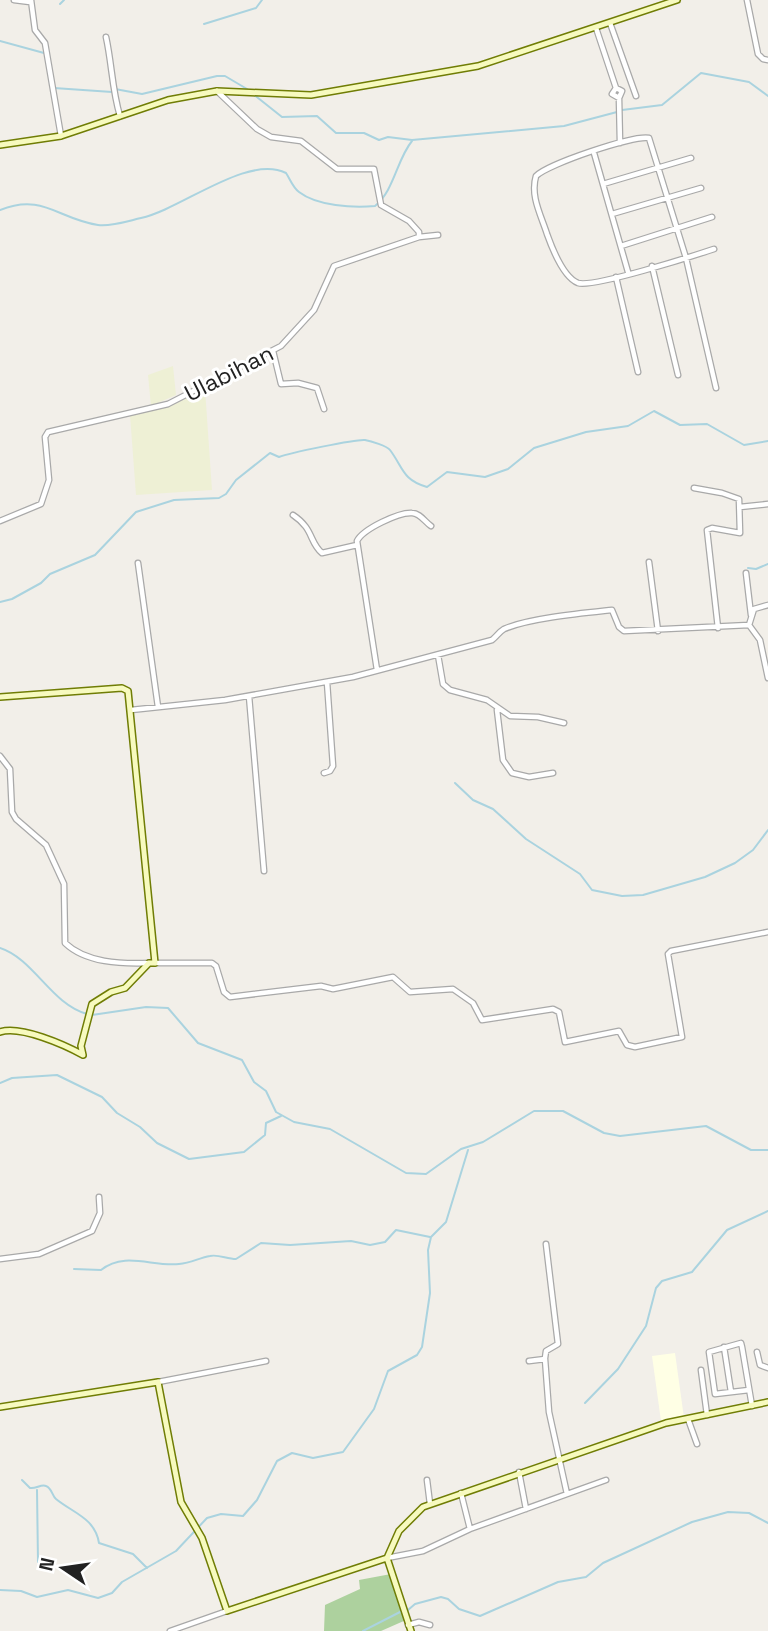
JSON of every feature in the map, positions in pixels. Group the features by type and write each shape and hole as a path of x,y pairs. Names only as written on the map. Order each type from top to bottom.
{"street":[{"path":"13,0 31,1 35,30 45,43 61,136"},
{"path":"0,145 61,136 168,100 217,91 311,95 456,71 677,0"},
{"path":"747,0 758,54 762,59 768,60"},
{"path":"610,23 636,96"},
{"path":"596,28 616,88 612,94 619,98 620,144"},
{"path":"106,37 115,77 113,94 120,116"},
{"path":"217,91 257,129 271,137 301,141 337,169 374,169 381,205 409,221 419,232 419,237"},
{"path":"714,249 686,258 628,272 592,285 570,279 552,247 533,193 536,176 541,171 648,137 686,258 716,388"},
{"path":"594,153 628,272"},
{"path":"603,184 691,159"},
{"path":"612,214 701,188"},
{"path":"621,246 712,217"},
{"name":"Ulabihan","path":"0,522 41,504 50,480 45,437 48,432 168,404 273,351 281,346 314,310 334,266 419,237 438,235"},
{"path":"652,267 678,376"},
{"path":"616,277 638,372"},
{"path":"273,351 281,384 298,383 317,388 324,409"},
{"path":"694,488 736,496 740,507 740,533 712,528 708,530 718,628"},
{"path":"740,507 768,504"},
{"path":"377,670 357,545 359,536 366,528 409,513 418,515 431,526"},
{"path":"293,515 309,527 322,553 357,545"},
{"path":"649,562 659,631"},
{"path":"138,563 158,708"},
{"path":"746,573 751,615 749,625 760,640 768,678"},
{"path":"751,615 757,607 768,605"},
{"path":"131,710 249,696 327,682 492,640 501,630 510,627 605,611 615,612 620,630 659,631 749,625"},
{"path":"438,655 445,688 482,698 510,716 538,717 564,723"},
{"path":"324,773 330,772 333,766 327,682"},
{"path":"0,697 122,688 128,691 152,963"},
{"path":"249,696 264,871"},
{"path":"497,708 503,760 512,773 523,777 553,773"},
{"path":"0,756 10,769 12,812 46,845 64,884 65,943 84,956 117,962 212,963 216,965 224,992 230,997 321,986 333,989 393,977 410,992 453,989 472,1003 482,1020 554,1009 559,1012 565,1042 618,1031 627,1045 635,1047 682,1037 671,978 668,954 671,951 768,932"},
{"path":"0,1032 13,1030 51,1040 82,1055 80,1046 92,1004 111,992 125,988 152,963"},
{"path":"0,1259 39,1254 92,1231 100,1213 99,1197"},
{"path":"546,1244 558,1344 546,1351 549,1412 567,1494"},
{"path":"749,1390 713,1392 708,1354 711,1350 741,1343 752,1406"},
{"path":"724,1347 730,1392"},
{"path":"757,1352 760,1365 768,1368"},
{"path":"529,1361 545,1359"},
{"path":"0,1406 158,1382 266,1361"},
{"path":"701,1370 707,1415"},
{"path":"158,1382 181,1502 202,1538 228,1611"},
{"path":"430,1625 419,1622 409,1628 387,1558 399,1531 430,1504 561,1458 688,1419 768,1402"},
{"path":"688,1419 697,1444"},
{"path":"519,1472 526,1508"},
{"path":"427,1480 430,1504"},
{"path":"170,1631 387,1558 423,1551 470,1529 606,1480"},
{"path":"461,1493 470,1529"}],"shaded area":[{"path":"173,366 176,395 151,406 148,375"},
{"path":"205,389 212,490 136,495 130,415 169,407"},
{"path":"675,1353 684,1418 661,1421 652,1356"}],"green space":[{"path":"391,1574 406,1620 381,1631 324,1631 325,1605 360,1589 359,1580"}],"waterway":[{"path":"60,4 64,0"},
{"path":"204,24 256,8 262,0"},
{"path":"0,41 44,53"},
{"path":"622,110 662,105 701,73 749,82 768,96"},
{"path":"115,89 142,94 217,76 225,76 247,89"},
{"path":"54,88 112,92"},
{"path":"253,94 282,117 317,116 336,133 364,133 379,140 388,137 412,140 564,126 617,112"},
{"path":"0,210 28,204 84,222 113,224 157,213 234,177 270,169 286,173 297,190 315,200 346,206 375,206 387,192 412,141"},
{"path":"0,602 12,599 41,583 50,574 95,555 136,512 174,500 219,498 226,494 236,480 270,453 279,457 336,444 368,441 388,448 408,477 427,487 447,472 485,477 508,469 534,448 586,432 628,426 654,411 680,425 707,424 744,445 768,441"},
{"path":"748,568 756,569 768,564"},
{"path":"455,783 473,800 493,809 526,839 580,874 592,890 622,896 643,895 705,877 735,863 753,850 768,830"},
{"path":"0,948 23,962 63,1001 87,1014"},
{"path":"92,1015 146,1007 168,1008 198,1043 242,1060 254,1082 266,1091 276,1112 294,1122 330,1129 406,1173 426,1174 461,1149 483,1142 534,1111 563,1111 604,1133 620,1136 706,1126 751,1150 768,1150"},
{"path":"0,1083 12,1078 57,1075 102,1097 117,1113 140,1127 157,1143 189,1159 244,1152 265,1135 266,1123 281,1116"},
{"path":"0,1590 21,1591 37,1597 68,1590 98,1598 112,1593 122,1582 176,1551 207,1518 221,1514 243,1516 257,1500 277,1461 292,1453 313,1458 343,1452 374,1409 388,1371 417,1355 422,1347 430,1293 428,1250 431,1237 446,1222 468,1150"},
{"path":"585,1403 618,1369 646,1326 656,1288 662,1281 692,1272 727,1230 768,1211"},
{"path":"74,1269 101,1270 120,1261 169,1264 213,1256 236,1259 261,1243 290,1245 351,1241 370,1245 385,1242 396,1230 430,1237"},
{"path":"22,1480 30,1488 48,1487 56,1499 88,1522 99,1543 133,1554 147,1568"},
{"path":"37,1490 38,1562"},
{"path":"408,1610 415,1604 441,1597 448,1599 459,1609 480,1616 558,1582 586,1577 603,1563 692,1522 728,1512 749,1513 768,1523"},
{"path":"363,1631 402,1611"}]}
